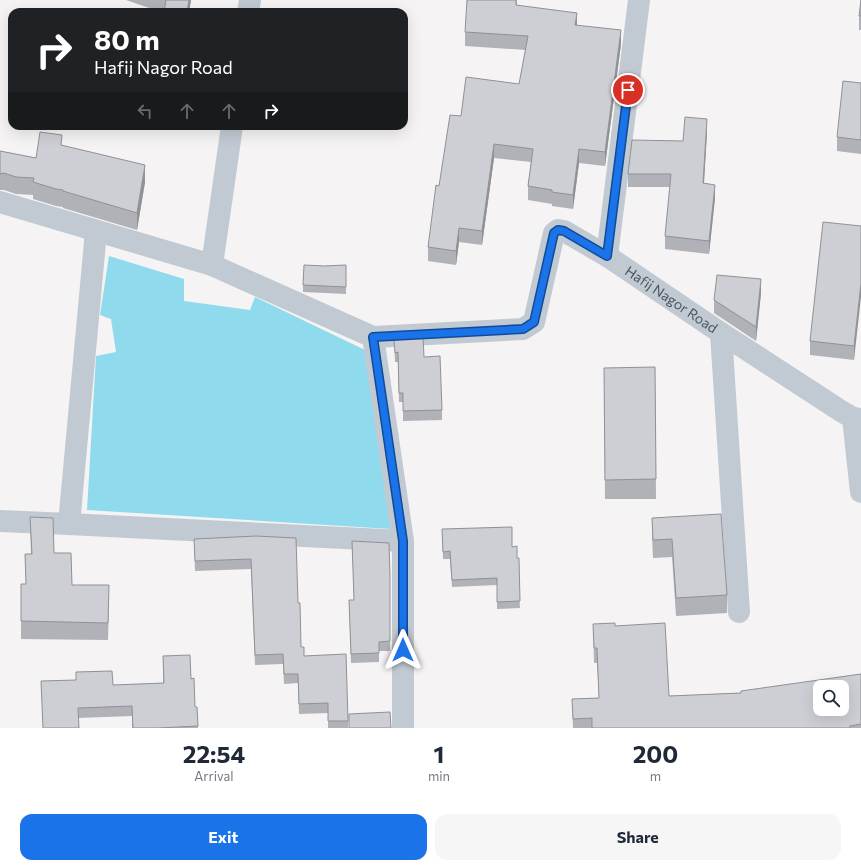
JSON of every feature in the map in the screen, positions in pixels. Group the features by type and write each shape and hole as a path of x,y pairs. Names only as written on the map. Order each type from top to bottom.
{"street":[{"path":"607,256 639,0"},
{"path":"212,265 231,130"},
{"path":"0,202 212,265 373,337 403,541 403,728"},
{"name":"Hafij Nagor Road","path":"373,337 523,329 534,322 554,233 558,230 564,231 607,256 721,333 857,419"},
{"path":"70,524 96,231"},
{"path":"721,333 739,612"},
{"path":"857,419 861,492"},
{"path":"0,521 403,541"}],"water":[{"path":"109,256 184,279 184,301 250,310 255,297 365,350 391,529 87,510 96,356 116,352 111,319 100,315"}],"building":[{"path":"166,0 189,0 188,8 165,8"},
{"path":"467,0 516,0 516,5 577,13 575,25 621,30 605,152 579,149 573,195 528,186 533,149 494,144 482,231 459,228 456,251 428,247 436,185 439,186 450,115 461,116 466,77 519,84 528,36 465,32"},
{"path":"861,0 861,16 859,16"},
{"path":"843,81 861,83 861,140 837,137"},
{"path":"685,117 707,119 703,183 715,185 709,241 665,236 671,174 628,174 632,140 683,141"},
{"path":"40,132 62,135 61,145 145,165 137,213 33,182 34,178 16,177 4,173 0,174 0,151 36,158"},
{"path":"823,222 861,226 861,283 854,346 810,341"},
{"path":"304,265 346,265 346,287 303,285"},
{"path":"717,275 761,279 756,327 714,300"},
{"path":"423,337 424,357 440,356 442,410 403,411 403,393 399,393 398,352 395,353 394,339"},
{"path":"655,367 656,479 605,480 604,368"},
{"path":"721,514 727,595 676,598 672,539 653,540 652,518"},
{"path":"30,517 53,518 54,553 71,553 72,585 109,585 108,623 21,621 21,584 26,584 25,554 32,554"},
{"path":"512,527 512,547 517,546 517,558 519,558 520,601 497,602 497,578 452,580 450,551 443,552 442,529"},
{"path":"256,536 296,538 301,647 304,647 304,656 346,654 348,721 328,721 328,703 299,704 298,674 284,674 283,654 255,655 251,559 195,561 194,539"},
{"path":"352,541 389,543 390,641 379,642 379,653 351,654 349,600 354,600"},
{"path":"615,623 615,626 665,623 669,696 741,693 741,691 813,681 813,716 849,716 849,680 819,680 861,674 861,724 850,726 850,728 592,728 592,718 573,719 572,699 599,698 597,648 594,648 593,624"},
{"path":"190,655 191,679 194,678 195,707 197,707 198,726 133,728 132,706 78,708 79,728 43,728 41,681 76,680 76,672 112,671 113,685 164,683 163,656"},
{"path":"390,712 391,728 349,728 349,714"}],"route":[{"path":"403,650 403,541 373,337 523,329 534,322 554,233 558,230 564,231 607,256 628,90"}]}
